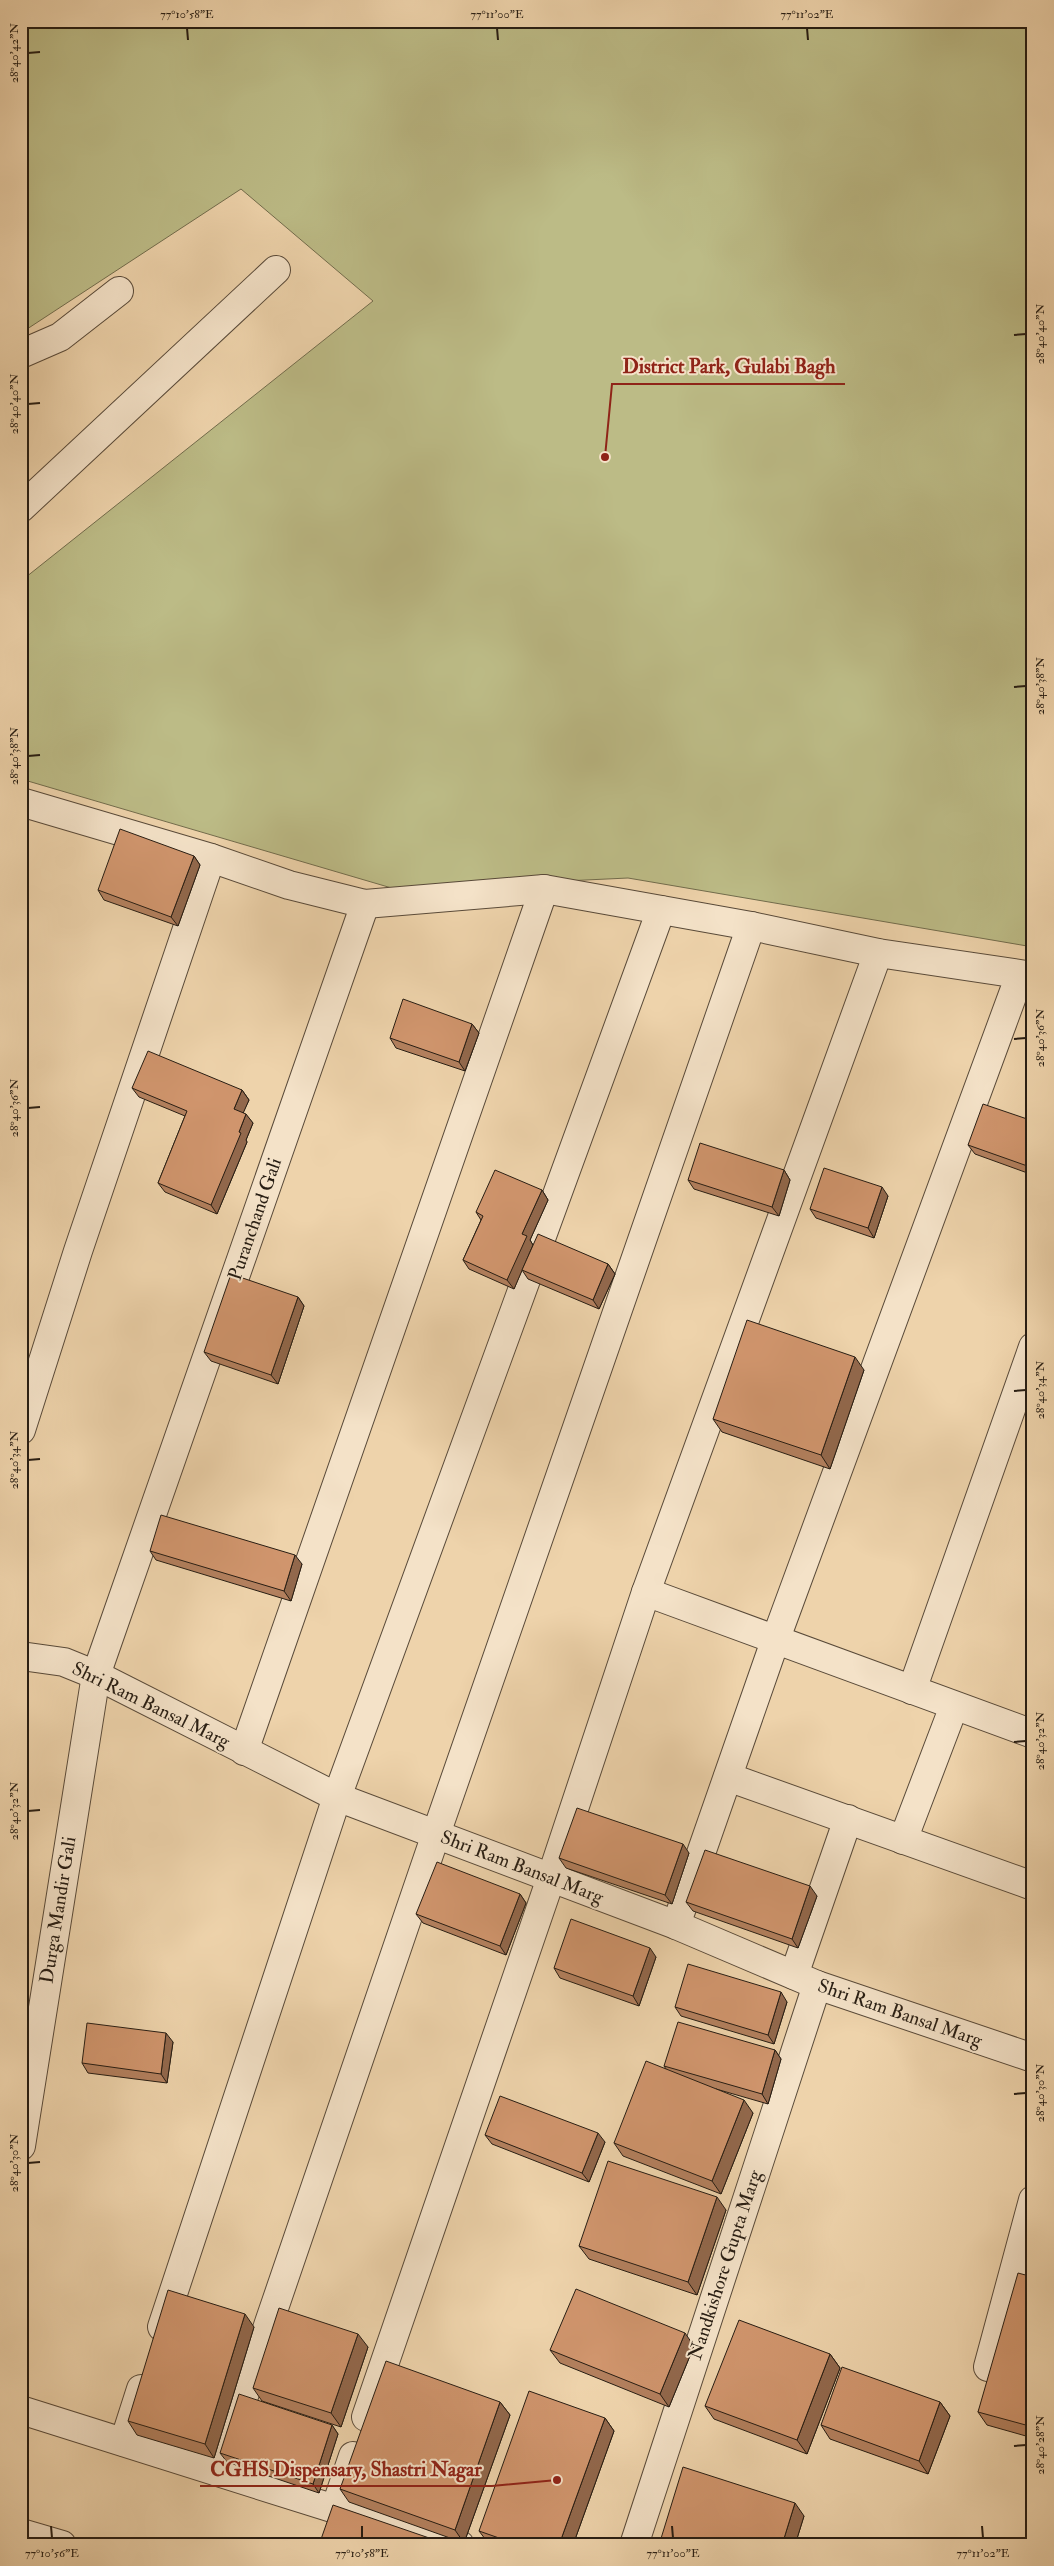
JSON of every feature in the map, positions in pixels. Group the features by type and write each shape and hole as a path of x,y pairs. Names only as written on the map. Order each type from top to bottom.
{"street":[{"path":"21,508 276,270"},
{"path":"21,354 60,337 119,291"},
{"path":"21,802 212,858 289,885 366,904 544,889 751,926 878,952 1027,976 776,1641 676,1924"},
{"path":"21,1430 78,1251 212,858"},
{"path":"244,1751 544,889"},
{"name":"Puranchand Gali","path":"96,1675 366,904"},
{"path":"124,2442 338,1797 661,910"},
{"path":"218,2472 436,1834 751,926"},
{"path":"335,2509 551,1878 646,1592 878,952"},
{"path":"912,1690 1033,1347"},
{"path":"646,1592 1033,1734"},
{"name":"Shri Ram Bansal Marg","path":"21,1656 64,1662 96,1675 338,1797 676,1924 806,1980 1033,2058"},
{"name":"Durga Mandir Gali","path":"21,2146 96,1675"},
{"path":"903,1840 954,1706"},
{"path":"728,1777 1033,1886"},
{"name":"Nandkishore Gupta Marg","path":"634,2545 806,1980 848,1820"},
{"path":"988,2367 1033,2200"},
{"path":"21,2410 335,2509 460,2545"},
{"path":"21,2532 62,2545"}],"shaded area":[{"path":"21,21 1033,21 1033,947 628,878 395,889 21,779 21,581 373,301 241,189 21,333"}],"building":[{"path":"120,829 194,856 171,917 98,890"},
{"path":"403,999 472,1024 459,1062 390,1038"},
{"path":"148,1051 242,1090 234,1109 246,1114 239,1132 241,1133 211,1205 158,1183 187,1111 132,1088"},
{"path":"983,1104 1033,1121 1033,1168 968,1145"},
{"path":"700,1143 784,1170 772,1207 688,1180"},
{"path":"824,1168 882,1187 868,1228 810,1209"},
{"path":"495,1170 542,1190 522,1234 527,1236 507,1280 463,1260 483,1216 476,1212"},
{"path":"538,1234 608,1264 593,1300 522,1270"},
{"path":"231,1274 298,1297 271,1375 204,1352"},
{"path":"747,1320 855,1357 821,1455 713,1419"},
{"path":"161,1515 295,1555 284,1591 150,1551"},
{"path":"577,1808 683,1844 665,1895 559,1858"},
{"path":"705,1850 810,1886 792,1939 686,1902"},
{"path":"437,1862 520,1894 500,1946 416,1914"},
{"path":"571,1919 650,1948 633,1996 554,1968"},
{"path":"688,1964 781,1992 768,2035 675,2007"},
{"path":"678,2022 775,2050 762,2094 664,2066"},
{"path":"87,2023 166,2033 161,2074 82,2063"},
{"path":"646,2061 744,2100 712,2181 614,2143"},
{"path":"500,2096 598,2133 582,2173 485,2135"},
{"path":"608,2161 717,2197 688,2282 579,2246"},
{"path":"1018,2273 1033,2277 1033,2427 978,2412"},
{"path":"576,2289 685,2333 660,2394 550,2350"},
{"path":"168,2290 245,2314 205,2444 128,2421"},
{"path":"279,2308 358,2334 331,2413 253,2388"},
{"path":"739,2320 830,2354 797,2440 705,2406"},
{"path":"386,2361 500,2402 455,2530 340,2489"},
{"path":"842,2367 940,2402 919,2461 821,2425"},
{"path":"529,2391 605,2418 559,2545 519,2545 479,2531"},
{"path":"239,2394 332,2425 313,2484 220,2453"},
{"path":"683,2467 795,2503 782,2545 762,2545 752,2542 751,2545 659,2545"},
{"path":"333,2505 438,2541 436,2545 319,2545"},
{"path":"442,2539 459,2545 441,2545"}],"place":[{"name":"District Park, Gulabi Bagh","path":"605,457"},
{"name":"CGHS Dispensary, Shastri Nagar","path":"557,2480"}]}
